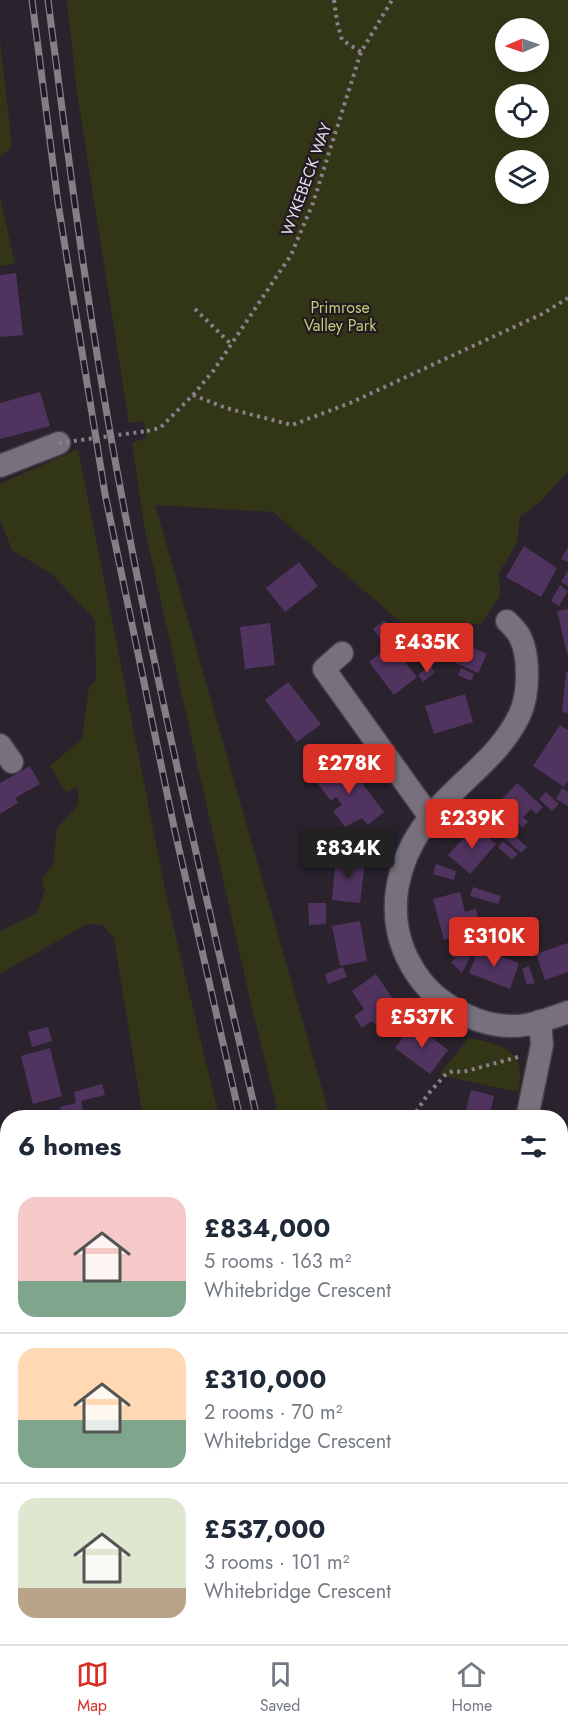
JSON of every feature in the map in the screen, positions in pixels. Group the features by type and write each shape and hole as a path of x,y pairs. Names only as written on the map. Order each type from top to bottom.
{"street":[{"path":"0,466 59,443"},
{"path":"507,621 519,635 526,653 527,681 521,712 503,743 430,816 405,860 398,879 395,900 396,920 407,959 418,976 431,992 464,1015 503,1026 523,1026 568,1012"},
{"path":"342,653 324,669 430,816"},
{"path":"528,1110 542,1044 540,1021"}],"path":[{"path":"334,0 342,40 361,52"},
{"name":"WYKEBECK WAY","path":"59,443 160,428 193,395 232,345 291,255 313,204 361,52 392,0"},
{"path":"193,395 226,408 292,425 350,404 542,314 568,298"},
{"path":"195,309 232,345"},
{"path":"417,1110 446,1074 453,1071 463,1072 515,1058 542,1044"}],"green space":[{"name":"Primrose Valley Park","path":"67,0 568,0 568,471 542,500 520,517 517,543 499,573 500,596 481,624 466,624 443,654 418,637 273,512 155,505 328,1110 277,1110 248,991 144,525 132,442 146,439 144,421 129,423 77,92"},
{"path":"0,40 12,147 0,157"},
{"path":"0,197 15,264 0,266"},
{"path":"78,449 168,904 217,1110 142,1110 114,938 103,925 87,924 0,974 0,931 37,913 45,890 42,879 53,865 57,828 78,805 78,786 66,793 50,766 82,739 89,687 96,680 95,620 52,574 12,550 0,520 0,484"},
{"path":"469,1038 502,1047 516,1058 520,1078 518,1092 439,1075"}],"building":[{"path":"16,273 23,335 0,337 0,275"},
{"path":"40,392 50,426 0,439 0,403"},
{"path":"524,546 557,568 541,597 506,577"},
{"path":"568,547 568,562 561,559"},
{"path":"299,562 318,586 285,612 266,588"},
{"path":"568,570 568,586 561,582"},
{"path":"560,585 568,591 559,606 551,601"},
{"path":"568,609 568,654 567,654 557,611"},
{"path":"384,620 396,634 384,644 373,629"},
{"path":"270,623 275,665 245,669 240,627"},
{"path":"465,644 487,654 478,673 456,663"},
{"path":"391,645 417,677 394,695 369,662"},
{"path":"430,665 435,672 423,682 418,675"},
{"path":"461,668 474,674 471,681 458,675"},
{"path":"566,672 568,672 568,713 562,712"},
{"path":"288,682 321,724 297,742 265,700"},
{"path":"465,694 473,722 434,734 425,706"},
{"path":"560,725 568,730 568,781 564,787 533,766"},
{"path":"343,758 384,812 368,825 362,818 345,827 333,811 342,805 336,797 331,801 315,780"},
{"path":"30,766 40,784 15,798 18,803 0,814 0,783"},
{"path":"517,783 543,807 536,814 531,809 523,817 528,822 522,828 518,823 511,830 491,811"},
{"path":"562,788 568,792 568,806 556,799"},
{"path":"546,792 559,804 552,811 539,799"},
{"path":"475,826 496,844 470,874 448,855"},
{"path":"510,832 527,847 521,853 504,838"},
{"path":"503,841 518,854 512,860 498,847"},
{"path":"336,858 365,861 360,903 332,900"},
{"path":"436,864 456,871 454,880 433,874"},
{"path":"473,887 501,896 498,904 470,896"},
{"path":"460,892 465,912 476,909 479,923 469,925 471,932 444,940 433,899"},
{"path":"308,903 326,903 326,924 309,925"},
{"path":"360,921 367,961 340,966 332,926"},
{"path":"528,928 536,949 526,952 519,932"},
{"path":"461,940 466,947 454,958 448,951"},
{"path":"568,943 568,972 545,980 536,954"},
{"path":"469,946 473,951 462,973 451,962"},
{"path":"479,948 519,963 510,989 469,973"},
{"path":"529,966 535,983 527,985 522,969"},
{"path":"343,967 347,977 328,984 325,974"},
{"path":"376,974 401,1011 377,1027 372,1021 362,1028 354,1016 364,1009 352,991"},
{"path":"413,1024 448,1050 430,1074 395,1048"},
{"path":"48,1027 52,1041 32,1047 28,1032"},
{"path":"50,1048 62,1096 33,1104 21,1056"},
{"path":"102,1084 105,1095 81,1101 83,1110 61,1110 60,1107 76,1103 74,1092"},
{"path":"471,1090 494,1096 491,1110 466,1110"}],"railway":[{"path":"32,0 58,203 105,494 174,827 238,1110"},
{"path":"48,0 90,308 121,492 169,728 255,1110"}]}
